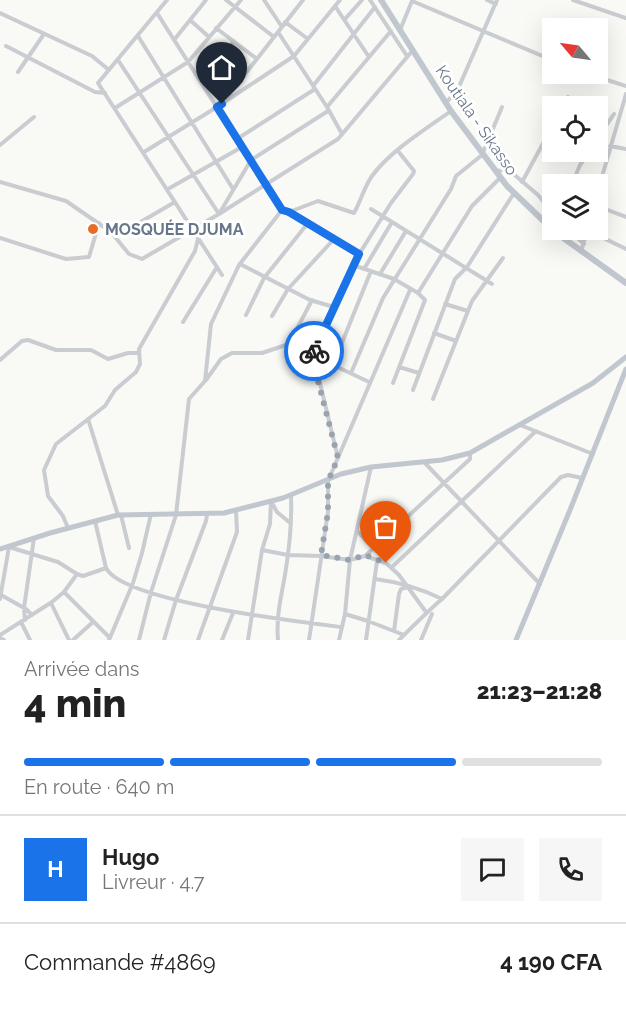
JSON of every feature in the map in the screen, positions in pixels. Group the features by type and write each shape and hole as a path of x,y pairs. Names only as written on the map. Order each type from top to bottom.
{"main road":[{"name":"Koutiala - Sikasso","path":"381,0 451,111 500,178 555,232 626,283"}],"street":[{"path":"167,0 98,83 222,275"},
{"path":"174,40 206,0"},
{"path":"226,0 274,37"},
{"path":"115,108 188,62 241,0"},
{"path":"222,104 303,0"},
{"path":"144,152 294,56 340,0"},
{"path":"345,19 362,0"},
{"path":"370,0 407,56"},
{"path":"400,31 412,0 542,56"},
{"path":"446,103 458,89 496,2 487,0"},
{"path":"573,0 626,18"},
{"path":"266,1 282,27"},
{"path":"335,6 369,57"},
{"path":"237,139 314,88 375,7"},
{"path":"0,13 92,56 109,70"},
{"path":"157,13 282,210 359,254"},
{"path":"190,20 209,37"},
{"path":"285,22 308,39"},
{"path":"216,28 257,59"},
{"path":"219,214 251,160 327,109 391,31"},
{"path":"278,32 342,134"},
{"path":"18,72 44,34"},
{"path":"138,36 233,189"},
{"path":"202,83 234,41"},
{"path":"6,46 95,92 105,93"},
{"path":"0,182 66,201 111,232 129,254 142,259 219,214 338,139 413,49"},
{"path":"118,60 219,214"},
{"path":"608,80 626,86"},
{"path":"602,174 626,94"},
{"path":"351,373 383,298 451,189 456,176 482,155 502,107"},
{"path":"289,212 310,202 318,201 354,213 374,172 451,111"},
{"path":"608,123 614,114"},
{"path":"0,145 34,117"},
{"path":"522,182 542,145"},
{"path":"610,146 626,149"},
{"path":"168,189 242,147"},
{"path":"338,458 313,355 359,254 382,216 413,174 414,171 398,151"},
{"path":"494,171 506,170 542,200"},
{"path":"418,292 472,206 500,178"},
{"path":"412,390 455,279 466,268 514,193"},
{"path":"111,232 125,231 175,202"},
{"path":"371,209 492,284"},
{"path":"205,381 211,324 240,264 282,210"},
{"path":"608,210 626,217"},
{"path":"363,268 392,222"},
{"path":"0,238 66,259 89,257 99,223"},
{"path":"246,315 264,277 308,223"},
{"path":"380,274 406,231"},
{"path":"68,528 63,516 48,496 44,470 56,444 105,406 115,390 136,372 140,364 139,349 195,251 198,239"},
{"path":"272,316 288,289 334,239"},
{"path":"580,240 584,244"},
{"path":"581,252 585,240"},
{"path":"608,240 626,249"},
{"path":"433,399 472,301 503,258"},
{"path":"240,264 312,300 334,307"},
{"path":"353,265 394,279 410,290 418,292 425,300 393,384"},
{"path":"183,322 217,267"},
{"path":"333,365 371,271"},
{"path":"309,640 328,512 328,481 410,290"},
{"path":"289,344 312,300"},
{"path":"445,304 468,311"},
{"path":"434,333 456,341"},
{"path":"0,360 22,342 28,340 56,350 91,350 108,359 128,353 139,353"},
{"path":"139,640 151,592 176,515 189,399 221,359 232,353 262,353 289,344 369,382"},
{"path":"0,549 119,515 207,515 236,510 291,495 341,474 371,467 424,462 470,453 593,383 626,357"},
{"path":"399,367 419,373"},
{"path":"516,640 626,369"},
{"path":"88,419 129,548"},
{"path":"520,425 593,453"},
{"path":"392,567 536,431"},
{"path":"262,550 288,555 321,555 350,560 365,555 470,459 470,453"},
{"path":"424,462 540,584"},
{"path":"339,640 345,614 350,560 371,467"},
{"path":"399,640 561,477 583,478"},
{"path":"278,640 276,620 288,555 291,495"},
{"path":"271,501 274,508 289,522"},
{"path":"248,640 262,550 270,524 271,501"},
{"path":"198,640 237,532 236,510"},
{"path":"64,592 109,638 131,586 151,514"},
{"path":"164,640 207,515"},
{"path":"95,521 106,568 110,575 131,586 209,608 276,620 341,627"},
{"path":"357,532 373,548"},
{"path":"30,640 23,621 34,538"},
{"path":"9,547 58,562 83,576 106,568"},
{"path":"9,547 0,596 24,608 32,615"},
{"path":"365,555 392,567 426,612"},
{"path":"366,640 377,560"},
{"path":"1,638 51,603 64,592 77,574"},
{"path":"375,579 408,587"},
{"path":"394,631 401,589 415,586 442,599"},
{"path":"51,603 71,640 93,622"},
{"path":"222,640 233,612"},
{"path":"345,614 404,635"},
{"path":"421,640 432,614"}],"way so far":[{"path":"314,351 312,358 338,458 328,481 328,512 321,555 350,560 365,555 386,563"}],"place":[{"name":"MOSQUÉE DJUMA","path":"93,229"}],"route":[{"path":"222,104 217,107 282,210 359,254 314,351"}]}
